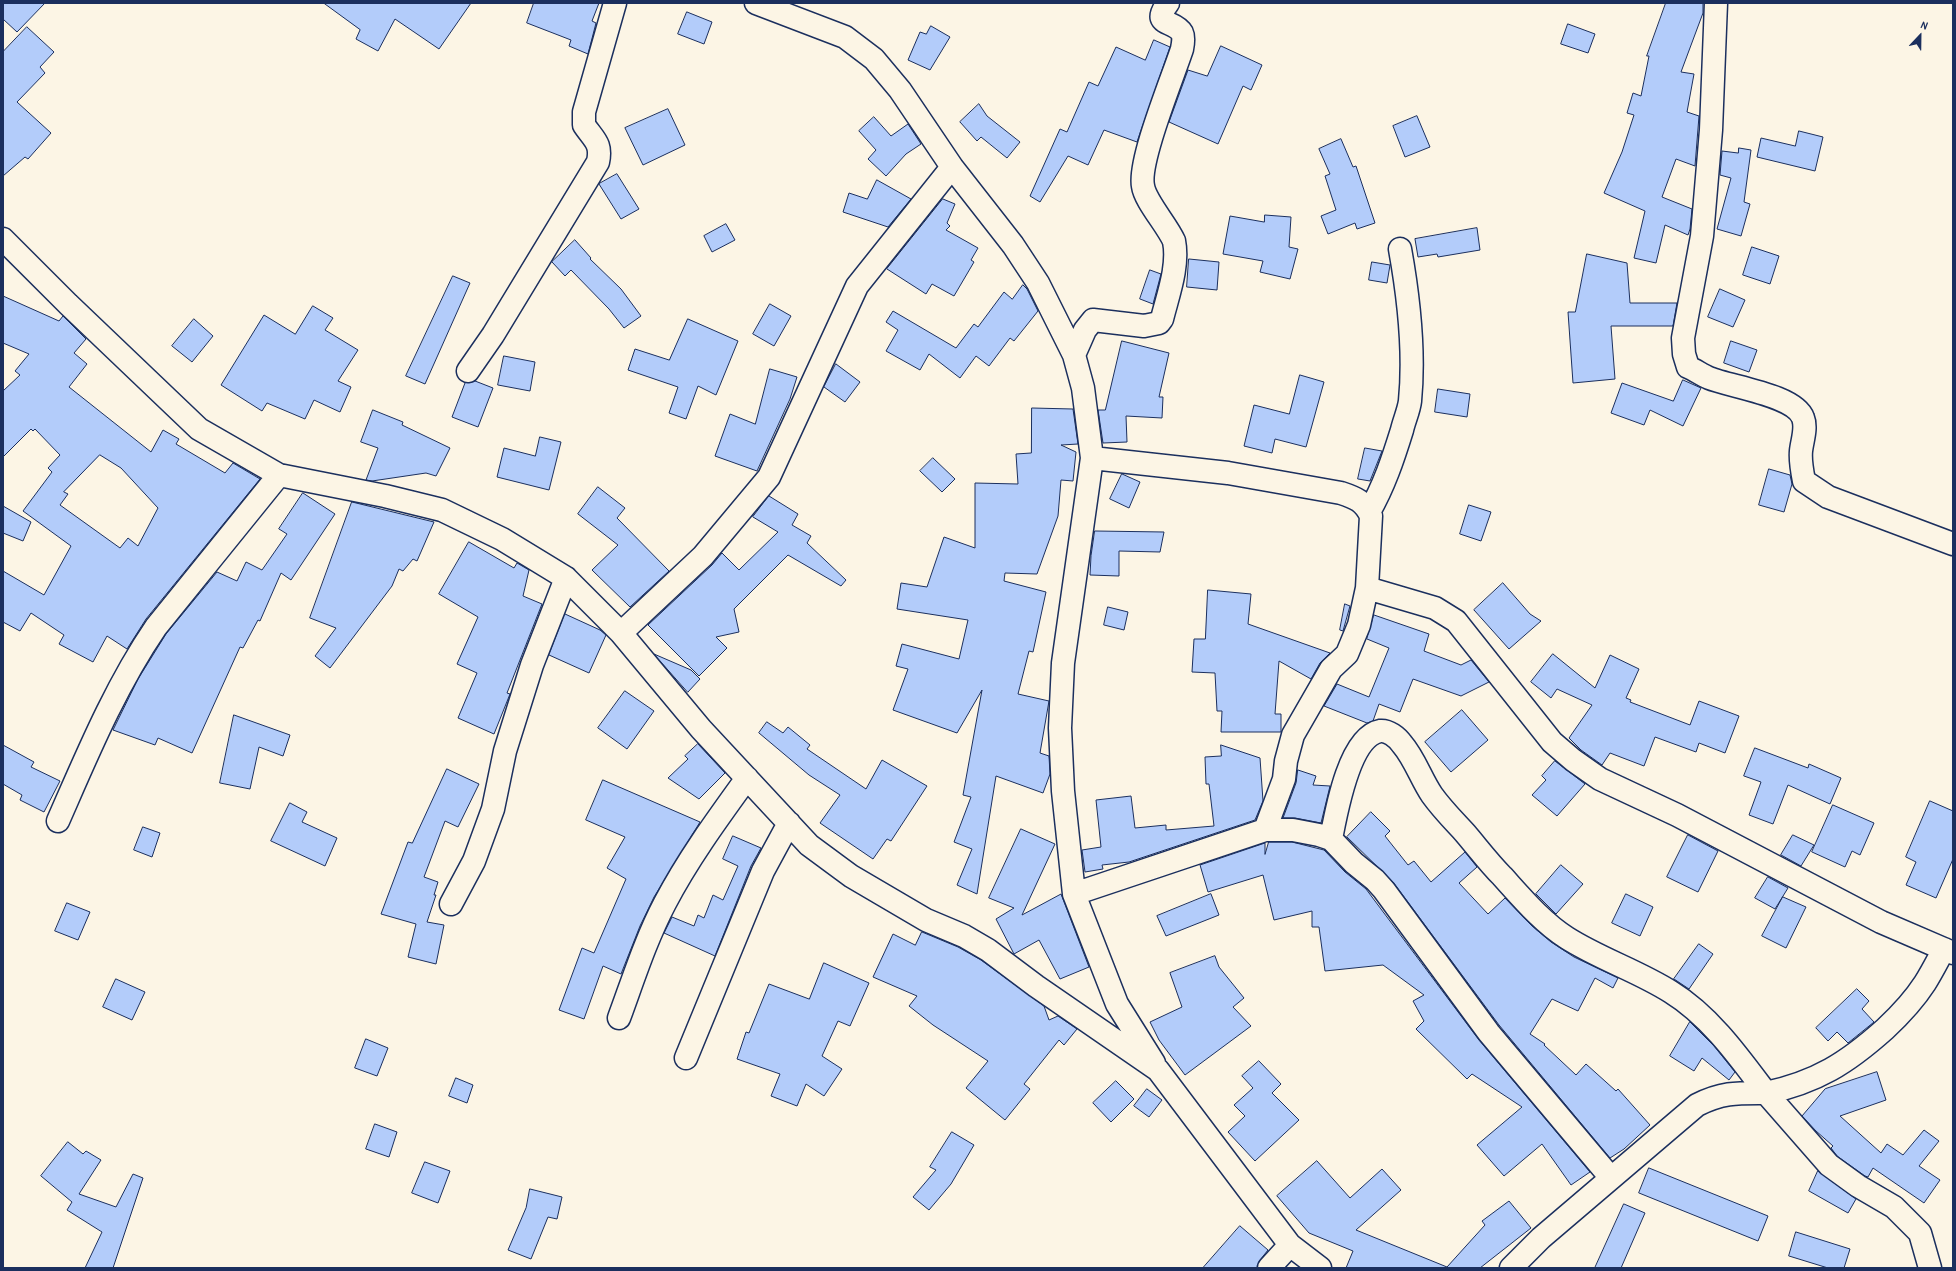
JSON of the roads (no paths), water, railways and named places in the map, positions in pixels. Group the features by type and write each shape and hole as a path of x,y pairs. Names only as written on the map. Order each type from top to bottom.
{"street":[{"path":"468,371 492,335 598,162 600,150 597,142 584,125 584,112 615,3"},
{"path":"756,3 845,37 874,59 900,90 952,167 1021,257 1056,316 1074,355 1083,388 1092,458 1063,663 1060,728 1063,791 1074,894 1117,1004 1158,1070 1290,1245 1320,1268"},
{"path":"1074,355 1084,330 1093,320 1144,326 1159,323 1162,319 1172,283 1176,251 1174,241 1143,187 1142,174 1147,152 1182,49 1182,33 1178,28 1166,23 1162,18 1162,12 1168,3"},
{"path":"1716,3 1711,130 1702,236 1683,338 1684,354 1688,366 1710,378 1772,396 1794,406 1803,417 1804,432 1801,452 1801,468 1804,481 1828,497 1953,544"},
{"path":"621,633 704,556 768,477 857,286 952,167"},
{"path":"3,239 68,304 199,429 279,476 385,496 442,510 502,538 566,578 621,633 701,729 809,845 833,864 926,920 964,936 988,950 1036,986 1158,1070"},
{"path":"1369,512 1381,491 1392,463 1410,402 1413,347 1406,285 1400,249"},
{"path":"1092,458 1228,473 1341,493 1358,499 1366,505 1371,516 1366,588 1359,625 1348,654 1331,669 1293,735 1286,761 1284,779 1266,830"},
{"path":"58,821 114,701 138,654 156,627 279,476"},
{"path":"451,904 477,854 493,809 506,751 532,665 566,578"},
{"path":"1366,588 1435,608 1456,621 1552,742 1573,760 1600,779 1677,815 1881,922 1949,951 1902,1013 1858,1053 1831,1070 1804,1083 1766,1093 1734,1093 1714,1096 1697,1105 1541,1238 1511,1268"},
{"path":"1331,839 1338,796 1361,744 1371,734 1381,731 1392,734 1401,742 1413,757 1433,796 1500,875 1541,917 1566,937 1592,952 1671,992 1697,1011 1829,1165 1858,1186 1894,1207 1920,1232 1930,1268"},
{"path":"618,1018 644,951 665,903 716,821 748,778"},
{"path":"686,1058 764,871 789,823"},
{"path":"1074,894 1266,830 1293,830 1319,834 1331,839 1384,890 1489,1033 1611,1178"},
{"path":"1269,1268 1290,1245"}]}
